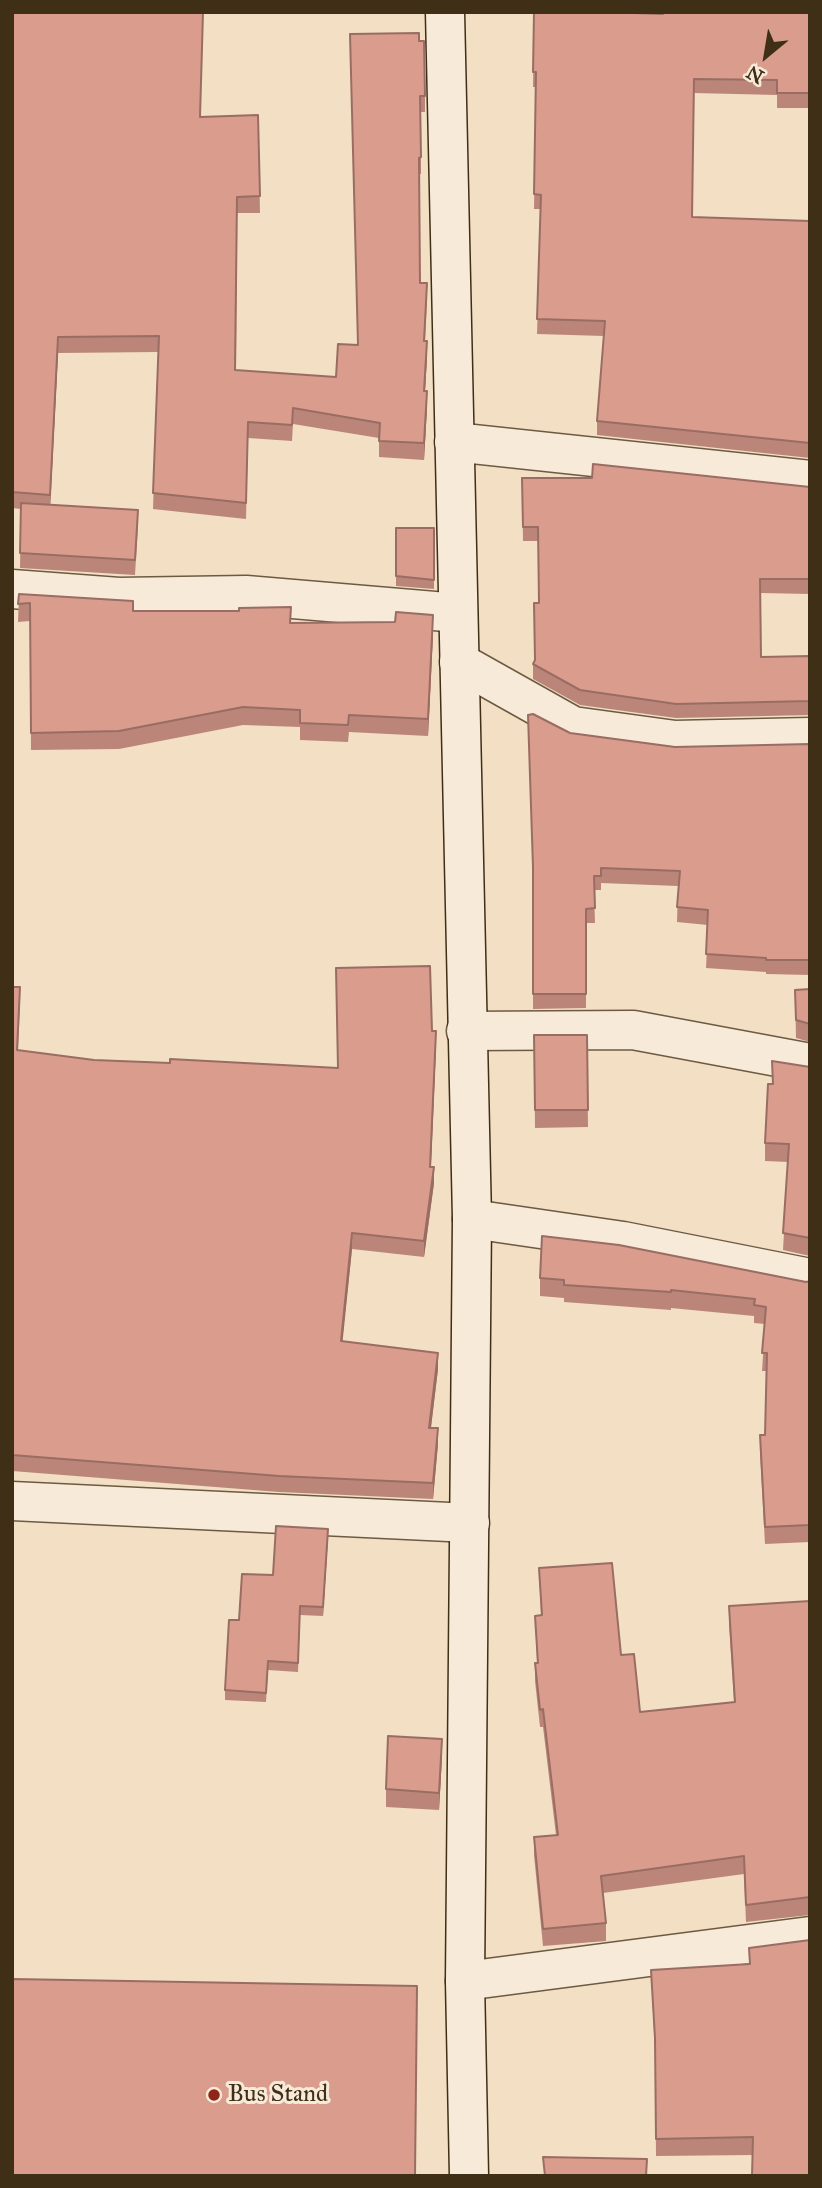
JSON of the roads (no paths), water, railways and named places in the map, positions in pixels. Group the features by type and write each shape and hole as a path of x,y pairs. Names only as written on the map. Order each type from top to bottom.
{"street":[{"path":"445,12 472,1219 466,1981 468,2176"},
{"path":"454,442 810,480"},
{"path":"12,589 119,597 246,595 458,613"},
{"path":"459,662 573,726 675,740 810,737"},
{"path":"467,1031 633,1030 810,1063"},
{"path":"472,1219 623,1241 810,1278"},
{"path":"12,1501 470,1523"},
{"path":"466,1981 810,1936"}],"place":[{"name":"Bus Stand","path":"214,2095"}]}
